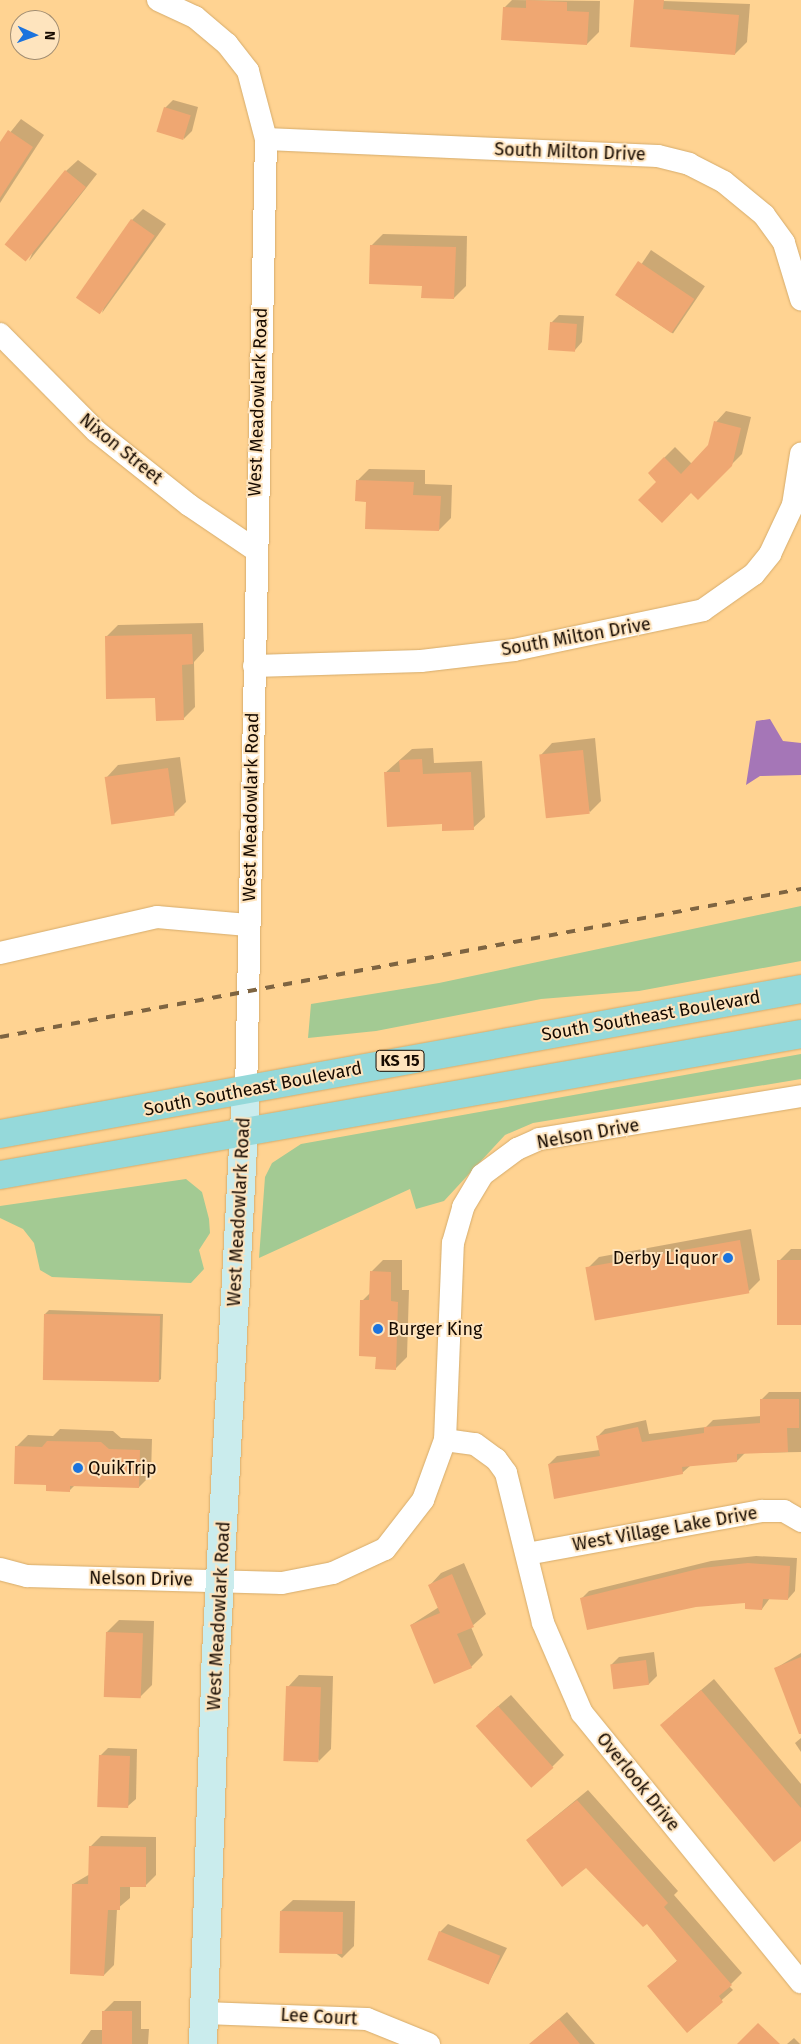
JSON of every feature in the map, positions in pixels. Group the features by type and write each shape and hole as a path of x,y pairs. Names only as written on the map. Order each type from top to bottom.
{"main road":[{"name":"South Southeast Boulevard","path":"0,1134 246,1091 801,989"},
{"path":"0,1175 244,1134 801,1034"},
{"name":"West Meadowlark Road","path":"203,2044 220,1581 246,1091"}],"street":[{"name":"West Meadowlark Road","path":"158,0 195,17 227,44 248,71 266,140 254,549 254,666 246,1091"},
{"name":"South Milton Drive","path":"266,140 658,156 689,164 724,182 764,215 784,243 801,299"},
{"name":"Nixon Street","path":"0,334 96,431 189,505 254,549"},
{"name":"South Milton Drive","path":"254,666 421,661 514,650 703,610 747,580 770,554 793,506 801,454"},
{"path":"0,953 158,917 248,925"},
{"name":"Nelson Drive","path":"0,1569 26,1576 220,1581 308,1579 353,1565 385,1548 423,1500 445,1440 454,1243 463,1207 482,1175 516,1149 539,1139 801,1096"},
{"name":"Overlook Drive","path":"445,1440 475,1444 496,1459 511,1487 543,1623 582,1713 801,1982"},
{"name":"West Village Lake Drive","path":"527,1554 762,1510 784,1511 801,1521"},
{"name":"Lee Court","path":"204,2013 367,2019 429,2044"}],"green space":[{"path":"801,906 801,961 639,991 541,999 376,1031 308,1038 311,1004 439,983"},
{"path":"801,1054 801,1079 533,1123 505,1135 444,1201 416,1209 410,1189 259,1258 265,1177 272,1163 301,1144"},
{"path":"186,1179 202,1192 209,1219 210,1233 199,1250 204,1269 191,1283 52,1277 40,1270 34,1243 23,1229 0,1218 0,1206"}],"shaded area":[{"path":"770,719 783,741 801,743 801,775 760,776 746,785 756,721"}],"building":[{"path":"526,0 567,2 567,11 589,12 587,45 501,40 503,7 526,8"},
{"path":"634,0 664,0 663,9 739,15 735,55 630,47"},
{"path":"164,107 191,115 183,140 156,132"},
{"path":"8,130 33,147 0,198 0,142"},
{"path":"65,170 86,187 26,262 5,245"},
{"path":"131,219 155,236 100,314 76,298"},
{"path":"370,245 456,247 454,299 421,298 422,286 369,284"},
{"path":"638,261 694,299 671,333 615,295"},
{"path":"550,322 577,324 575,352 548,350"},
{"path":"714,421 741,428 732,466 698,500 691,493 662,523 638,500 656,482 648,473 664,457 681,474 708,445"},
{"path":"356,480 414,482 413,495 441,496 439,531 365,529 366,502 355,501"},
{"path":"192,634 193,664 182,665 184,720 156,721 155,698 106,699 105,636"},
{"path":"583,750 590,814 546,818 539,755"},
{"path":"422,759 423,774 471,772 474,830 442,831 442,824 387,827 384,772 400,772 399,760"},
{"path":"168,768 175,816 111,824 105,777"},
{"path":"740,1240 749,1293 595,1320 585,1267"},
{"path":"777,1260 801,1260 801,1325 777,1325"},
{"name":"Burger King","path":"370,1271 391,1272 391,1301 398,1302 396,1370 375,1369 376,1357 359,1356 360,1300 369,1300"},
{"path":"44,1314 160,1316 159,1382 43,1380"},
{"path":"760,1399 799,1399 799,1428 787,1428 788,1452 737,1454 737,1462 682,1467 683,1474 554,1499 548,1464 600,1456 596,1436 638,1427 642,1442 704,1433 704,1427 760,1423"},
{"path":"47,1441 101,1442 109,1449 140,1450 139,1488 70,1486 70,1492 46,1491 46,1485 14,1484 15,1446 42,1447"},
{"path":"748,1563 790,1566 788,1600 763,1599 762,1610 745,1609 745,1603 696,1607 587,1630 580,1598 702,1568"},
{"path":"452,1574 474,1627 457,1634 472,1668 434,1684 410,1625 440,1613 428,1585"},
{"path":"106,1632 143,1633 141,1698 104,1697"},
{"path":"801,1657 801,1734 799,1734 774,1668"},
{"path":"646,1660 649,1685 613,1689 610,1664"},
{"path":"286,1686 321,1687 318,1762 283,1761"},
{"path":"701,1690 801,1808 801,1841 774,1862 660,1725"},
{"path":"498,1706 554,1768 531,1788 476,1726"},
{"path":"99,1755 130,1756 128,1808 97,1807"},
{"path":"577,1800 668,1903 664,1907 732,1985 719,1996 723,2002 687,2033 647,1986 677,1961 647,1924 643,1927 586,1868 562,1887 526,1840"},
{"path":"89,1846 146,1847 146,1887 120,1887 120,1910 108,1910 104,1976 70,1974 72,1884 88,1884"},
{"path":"280,1911 343,1912 342,1954 279,1953"},
{"path":"439,1931 500,1956 489,1984 427,1960"},
{"path":"102,2011 132,2011 132,2044 102,2044"},
{"path":"559,2019 580,2044 529,2044"},
{"path":"758,2023 780,2044 737,2044"}],"railway":[{"path":"0,1037 801,889"}],"place":[{"name":"Derby Liquor","path":"728,1258"},
{"name":"Burger King","path":"378,1329"},
{"name":"QuikTrip","path":"78,1468"}]}
